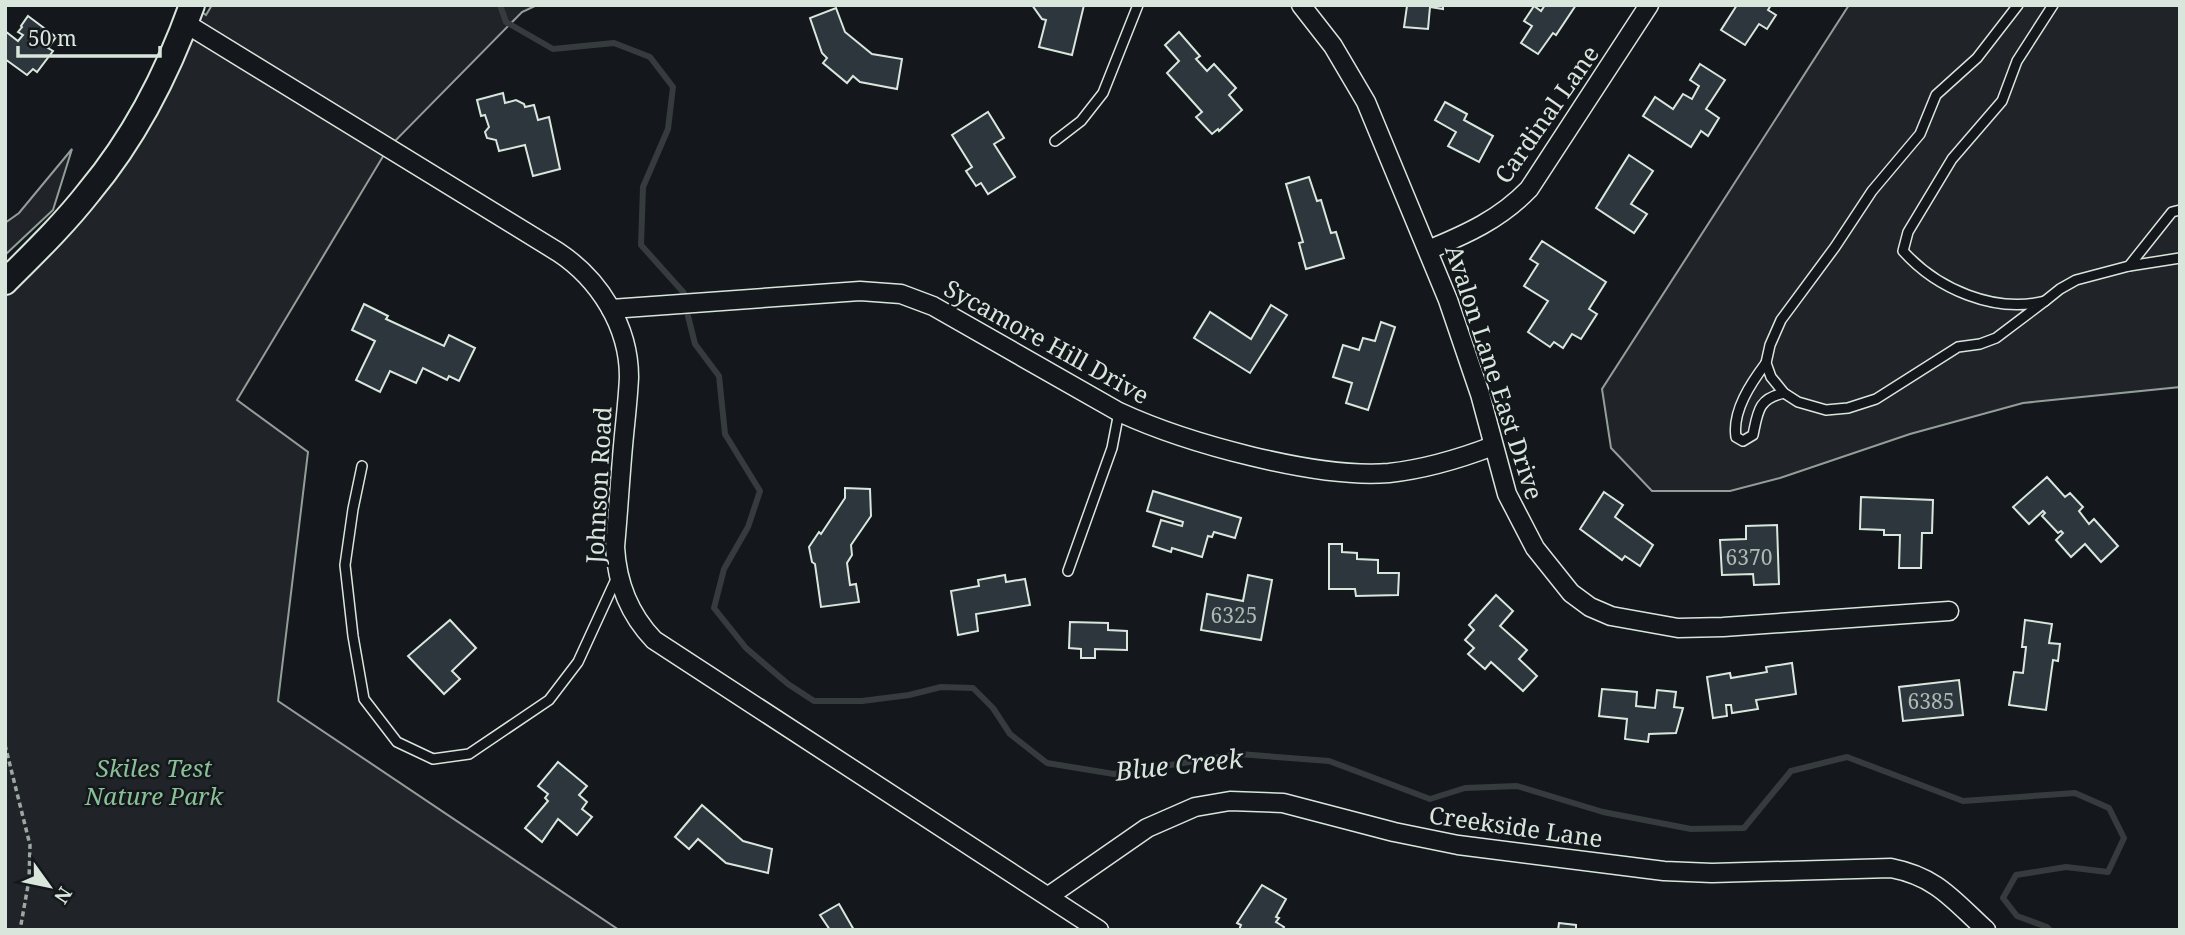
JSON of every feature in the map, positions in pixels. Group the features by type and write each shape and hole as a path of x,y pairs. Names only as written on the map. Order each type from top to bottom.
{"main road":[{"path":"5,282 59,228 112,162 148,105 189,14"}],"street":[{"name":"Avalon Lane East Drive","path":"1301,5 1333,46 1358,86 1428,250 1466,351 1507,494 1535,548 1571,593 1605,614 1651,625 1705,628 1949,611"},
{"name":"Cardinal Lane","path":"1428,250 1489,223 1517,202 1529,189 1649,5"},
{"name":"Johnson Road","path":"189,14 565,257 594,283 611,309 624,341 629,375 615,547 618,576 631,610 654,640 1099,930"},
{"name":"Sycamore Hill Drive","path":"611,309 860,291 901,294 933,306 1119,412 1179,435 1229,449 1305,466 1349,472 1386,473 1414,470 1459,459 1493,446"},
{"name":"Creekside Lane","path":"1049,896 1130,837 1162,820 1213,803 1266,801 1318,810 1394,832 1458,845 1664,871 1712,873 1891,868 1915,873 1937,884 1986,930"}],"lane":[{"path":"1055,141 1081,121 1103,93 1138,5"},
{"path":"1784,393 1771,396 1761,403 1753,435 1743,441 1735,437 1734,426 1742,404 1752,382 1766,363 1770,345 1781,320 1872,191 1920,134 1937,95 1978,58 2018,5"},
{"path":"2045,301 2032,305 2003,304 1972,298 1916,265 1903,251 1908,232 1952,159 2002,101 2017,61 2053,5"},
{"path":"2129,266 2172,212 2180,210"},
{"path":"1766,363 1771,377 1784,393 1797,402 1826,410 1847,408 1876,400 1958,346 1980,344 1996,338 2060,289 2076,280 2129,266 2180,258"},
{"path":"1068,571 1112,448 1119,412"},
{"path":"362,466 345,565 364,699 397,742 433,759 469,754 549,700 578,662 618,576"}],"path":[{"path":"5,746 30,845 29,880 20,930"}],"green space":[{"name":"Skiles Test Nature Park","path":"192,5 206,15 212,5 537,5 522,12 388,148 237,400 308,452 278,701 619,930 5,930 5,278 121,149"},
{"path":"1849,5 2180,5 2180,387 2023,403 1910,434 1780,478 1730,491 1652,491 1611,448 1602,389"},
{"path":"72,149 53,210 5,255 5,223 19,213"}],"building":[{"path":"1032,5 1084,5 1072,55 1039,47 1046,20 1042,19"},
{"path":"1403,5 1443,5 1443,9 1430,7 1428,29 1404,27 1407,6"},
{"path":"1545,5 1576,5 1556,35 1553,33 1538,54 1521,43 1532,26 1524,21 1534,6 1541,11"},
{"path":"1737,5 1771,5 1768,10 1776,15 1767,29 1759,24 1745,45 1721,30"},
{"path":"836,8 845,32 872,54 902,59 897,89 860,82 853,76 847,83 823,63 827,58 822,53 810,18"},
{"path":"28,16 56,37 48,48 53,51 37,72 33,69 27,75 5,59 5,31 18,41 23,35 18,32"},
{"path":"1179,32 1200,56 1196,59 1207,71 1214,64 1236,88 1229,95 1242,110 1212,134 1196,117 1202,112 1167,73 1179,61 1165,45"},
{"path":"1700,64 1725,80 1706,109 1719,118 1708,136 1701,131 1691,147 1643,116 1655,97 1673,109 1683,94 1692,99 1699,86 1690,80"},
{"path":"503,93 505,103 516,100 525,107 534,105 538,120 549,117 560,169 533,176 525,145 499,151 496,140 487,138 485,132 489,127 485,115 481,116 477,100"},
{"path":"1445,102 1467,114 1464,120 1493,136 1479,162 1448,146 1456,132 1435,120"},
{"path":"988,112 1004,138 994,144 1015,177 988,194 981,183 976,186 966,171 972,167 952,135"},
{"path":"1629,155 1653,171 1631,204 1647,214 1634,233 1596,208"},
{"path":"1309,177 1317,201 1321,200 1331,233 1336,232 1344,258 1306,269 1299,243 1303,242 1286,184"},
{"path":"1542,241 1606,282 1589,309 1597,314 1581,339 1572,334 1563,348 1554,342 1550,347 1528,332 1548,301 1524,286 1538,264 1530,259"},
{"path":"364,304 388,316 386,319 444,346 449,335 475,348 459,381 449,376 447,380 423,368 416,383 390,371 380,392 356,380 375,341 352,330"},
{"path":"1271,305 1287,315 1250,373 1194,338 1210,312 1251,339"},
{"path":"1381,322 1395,327 1368,410 1346,403 1352,383 1333,377 1343,345 1359,350 1363,338 1375,341"},
{"path":"2047,477 2065,497 2070,493 2083,507 2079,511 2089,524 2094,519 2118,546 2101,562 2085,544 2071,557 2056,540 2063,533 2058,533 2042,516 2045,513 2043,511 2029,524 2013,507"},
{"path":"845,488 870,489 871,516 851,545 852,555 847,563 850,585 856,584 859,602 821,607 815,564 812,562 809,547 845,498"},
{"path":"1153,491 1241,518 1235,538 1214,532 1212,537 1208,536 1202,557 1172,548 1171,552 1153,546 1161,520 1182,526 1183,522 1147,511"},
{"path":"1604,492 1623,505 1615,517 1653,545 1640,566 1625,556 1622,560 1580,529"},
{"path":"1861,497 1933,500 1932,533 1922,533 1921,568 1899,568 1900,535 1884,535 1884,530 1860,529"},
{"path":"1777,525 1779,584 1754,585 1753,574 1722,575 1720,540 1746,539 1746,526"},
{"path":"1329,544 1342,544 1342,552 1357,553 1357,559 1378,560 1378,573 1399,573 1398,595 1356,596 1355,589 1329,589"},
{"path":"1005,575 1006,582 1025,579 1030,605 976,614 978,631 958,635 951,591 979,586 978,580"},
{"path":"1248,575 1272,580 1261,640 1201,630 1207,594 1243,601"},
{"path":"1496,595 1513,611 1500,626 1527,650 1519,659 1537,676 1523,691 1491,662 1485,669 1468,654 1474,648 1465,640 1474,630 1469,625"},
{"path":"450,620 476,648 452,671 460,679 444,694 408,656"},
{"path":"2025,620 2052,624 2049,643 2060,644 2058,661 2053,660 2046,710 2009,705 2014,672 2023,673"},
{"path":"1070,622 1108,623 1108,630 1127,631 1127,650 1095,649 1095,658 1081,658 1081,649 1069,648"},
{"path":"1792,663 1796,694 1756,700 1758,709 1732,713 1731,705 1726,705 1727,716 1713,718 1707,677 1730,673 1731,678 1767,672 1766,667"},
{"path":"1959,680 1963,715 1903,721 1899,687"},
{"path":"1602,689 1637,692 1636,706 1655,708 1657,690 1676,692 1674,707 1683,708 1676,733 1649,734 1648,742 1625,739 1627,719 1599,716"},
{"path":"558,762 587,786 579,795 587,802 582,809 592,817 577,835 558,819 542,842 525,828 548,801 545,798 548,794 538,786"},
{"path":"702,805 743,841 772,849 768,873 726,863 698,839 689,849 675,837"},
{"path":"1262,885 1286,899 1276,917 1279,918 1276,922 1284,927 1282,930 1239,930 1241,925 1237,923"},
{"path":"839,904 854,930 830,930 820,915"},
{"path":"1559,923 1576,925 1578,930 1558,930"}],"waterway":[{"name":"Blue Creek","path":"500,5 506,22 553,49 614,43 650,57 673,87 668,129 643,187 641,245 684,293"},
{"name":"Blue Creek","path":"688,316 695,344 719,376 725,434 760,491 748,527 724,569 714,608 746,648 788,684 814,701 862,701 909,695 941,687 973,688 993,708 1010,734 1047,763 1114,774 1239,754 1329,761 1430,799 1465,788 1517,786 1603,812 1691,829 1744,828 1791,771 1847,757 1963,801 2075,793 2109,808 2124,838 2108,872 2066,867 2016,875 2003,898 2017,916 2050,930"}]}
